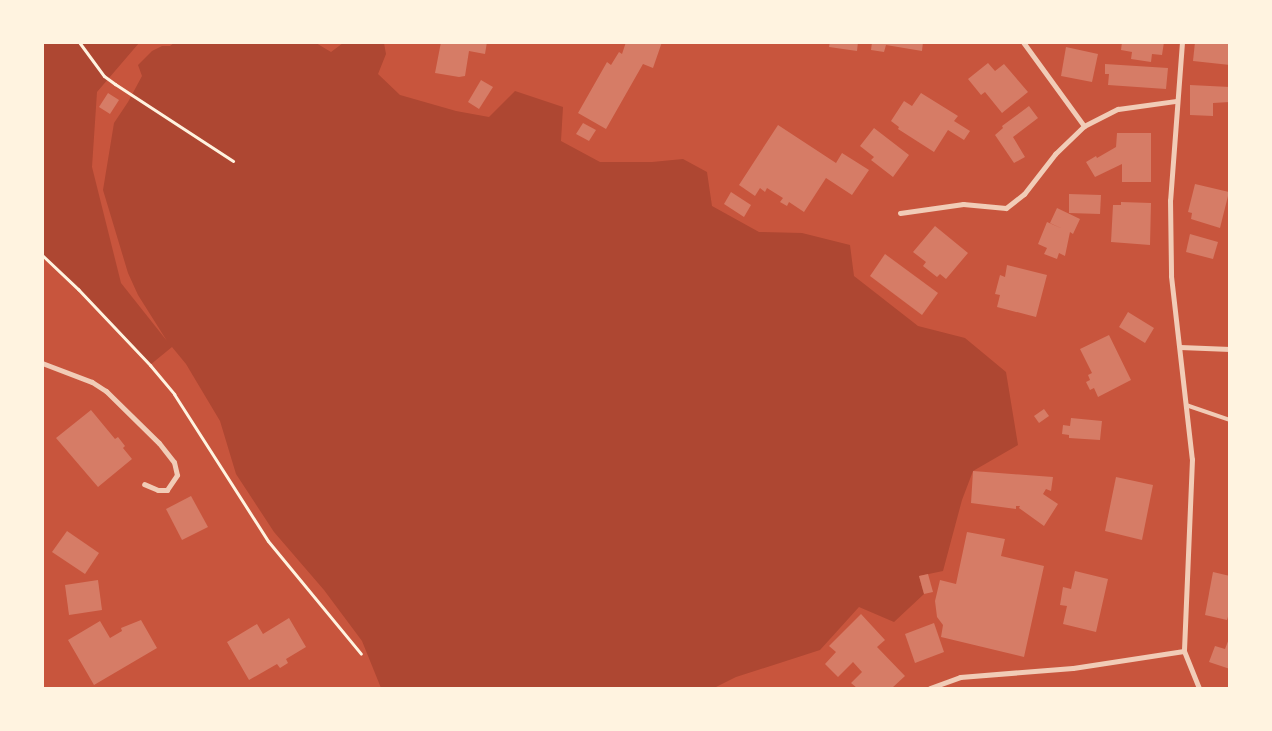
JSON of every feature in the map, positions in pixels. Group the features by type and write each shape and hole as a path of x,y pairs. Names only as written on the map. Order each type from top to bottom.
{"street":[{"path":"1023,42 1084,126"},
{"path":"1182,42 1176,101 1170,200 1171,276 1192,460 1184,652 1199,688"},
{"path":"900,214 963,204 1006,208 1024,194 1055,154 1084,126 1118,109 1176,101"},
{"path":"1180,347 1230,349"},
{"path":"42,363 92,382 106,391 159,443 174,462 177,475 167,490 158,490 144,484"},
{"path":"930,688 960,677 1073,668 1184,652"}],"lane":[{"path":"1186,405 1230,420"}],"path":[{"path":"79,42 104,76 233,161"},
{"path":"42,255 92,303 168,387 268,541 362,654"}],"shaded area":[{"path":"42,43 139,43 97,92 92,167 121,283 167,341 138,295 128,273 103,190 114,123 142,76 138,65 152,51 174,43 316,43 331,52 343,43 384,43 386,54 378,74 400,95 456,111 489,117 515,91 563,107 561,141 600,162 652,162 683,159 707,172 712,206 759,232 802,233 850,245 854,276 918,326 965,338 1006,372 1018,445 973,471 962,500 943,571 919,576 924,594 894,622 859,607 820,650 736,677 714,688 381,688 362,641 324,590 274,532 236,474 220,421 186,364 172,347 150,365 43,255"}],"building":[{"path":"441,42 487,42 485,54 469,51 465,76 459,77 435,73"},
{"path":"626,42 662,42 653,68 643,64 606,129 578,113 607,62 611,65 619,52 622,54"},
{"path":"830,42 858,42 857,51 829,47"},
{"path":"872,42 923,42 922,51 886,45 884,52 871,50"},
{"path":"1122,42 1164,42 1162,55 1152,54 1151,62 1131,59 1132,52 1121,50"},
{"path":"1195,42 1230,42 1230,65 1193,61"},
{"path":"1066,47 1098,54 1092,82 1061,76"},
{"path":"988,63 995,71 1004,64 1028,92 1002,113 985,92 981,95 968,79"},
{"path":"1105,64 1168,68 1166,89 1108,85 1109,74 1105,74"},
{"path":"481,80 493,87 479,109 468,102"},
{"path":"1190,85 1230,87 1230,102 1213,103 1213,116 1190,115"},
{"path":"108,93 119,100 110,114 99,107"},
{"path":"921,93 958,116 954,121 970,131 964,140 948,130 934,152 898,129 899,127 891,121 904,101 912,106"},
{"path":"1029,106 1038,118 1013,137 1025,157 1014,163 995,135 1003,128 1002,126"},
{"path":"583,123 596,130 589,141 576,134"},
{"path":"778,125 836,163 842,153 869,170 852,195 826,178 804,212 789,202 787,206 780,202 783,198 767,188 765,192 760,188 755,196 739,185"},
{"path":"874,128 909,155 893,177 871,160 874,157 860,146"},
{"path":"1117,133 1151,133 1151,182 1122,182 1122,164 1095,177 1086,162 1116,147"},
{"path":"1195,184 1229,192 1220,228 1191,219 1192,213 1188,212"},
{"path":"731,192 751,205 744,217 724,204"},
{"path":"1069,194 1101,195 1100,214 1069,213"},
{"path":"1121,202 1151,203 1150,245 1111,242 1113,205 1121,205"},
{"path":"1057,208 1080,219 1073,234 1070,232 1065,256 1059,253 1057,259 1044,254 1047,248 1038,244 1047,222 1063,229 1050,223"},
{"path":"935,226 968,253 946,279 940,274 937,277 923,266 926,262 913,252"},
{"path":"1190,234 1218,242 1213,259 1186,252"},
{"path":"885,254 938,293 922,315 870,276"},
{"path":"1007,265 1047,275 1036,317 997,307 1000,295 995,294 1000,275 1005,277"},
{"path":"1128,312 1154,328 1145,343 1119,327"},
{"path":"1109,335 1131,380 1098,397 1094,388 1090,390 1086,382 1090,380 1088,375 1092,373 1080,349"},
{"path":"1044,409 1049,416 1039,423 1034,416"},
{"path":"91,410 115,439 118,437 125,446 123,448 132,459 98,487 56,438"},
{"path":"1071,418 1102,421 1100,440 1069,438 1069,435 1062,434 1063,425 1070,426"},
{"path":"973,471 1053,477 1051,491 1046,489 1043,494 1058,504 1044,526 1019,508 1020,506 1016,506 1016,509 971,503"},
{"path":"1116,477 1153,485 1142,540 1105,531"},
{"path":"191,496 208,527 182,540 166,509"},
{"path":"67,531 99,553 85,574 52,552"},
{"path":"967,532 1005,539 1001,556 1044,566 1024,657 941,637 943,625 937,617 935,601 940,580 956,584"},
{"path":"1075,571 1108,579 1096,632 1063,624 1067,606 1060,605 1063,587 1071,589"},
{"path":"1213,572 1230,576 1230,610 1227,620 1205,615"},
{"path":"928,574 933,592 924,594 919,576"},
{"path":"98,580 102,610 69,615 65,585"},
{"path":"861,614 885,640 877,647 905,676 892,688 857,688 851,683 862,672 853,662 838,677 825,664 836,652 829,646"},
{"path":"289,618 306,647 286,659 288,663 280,668 277,664 249,680 227,642 257,624 263,634"},
{"path":"141,620 157,648 94,685 68,640 100,621 110,638 122,631 121,628"},
{"path":"934,623 944,652 915,663 905,634"},
{"path":"1230,636 1230,669 1209,662 1215,646 1225,649"}]}
